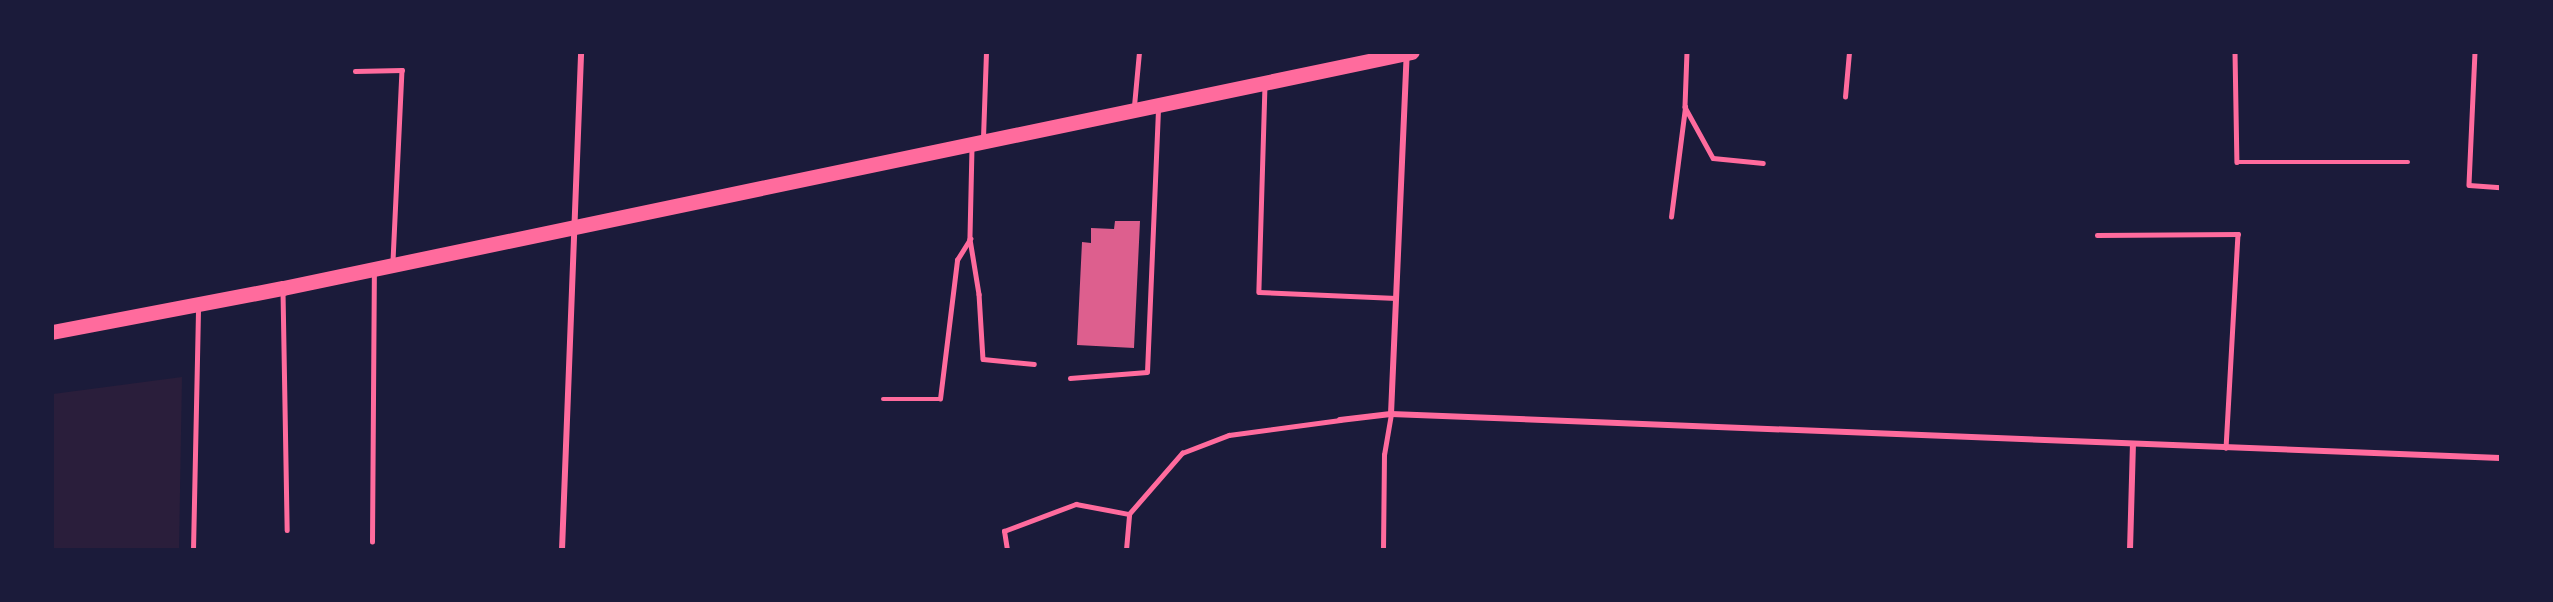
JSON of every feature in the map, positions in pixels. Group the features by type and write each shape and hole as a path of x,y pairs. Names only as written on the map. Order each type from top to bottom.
{"main road":[{"path":"52,332 283,288 1409,53"}],"street":[{"path":"562,549 581,52"},
{"path":"1391,414 1409,53"},
{"path":"1341,420 1391,414 2500,458"},
{"path":"2130,549 2133,444"}],"lane":[{"path":"986,52 970,239 980,294 983,359 1034,364"},
{"path":"1134,109 1139,52"},
{"path":"1671,216 1685,107 1687,52"},
{"path":"1845,97 1848,52"},
{"path":"2235,52 2236,162 2408,162"},
{"path":"2475,52 2469,185 2500,187"},
{"path":"355,71 402,70 393,265"},
{"path":"1265,82 1259,292 1396,298"},
{"path":"1070,378 1147,372 1158,104"},
{"path":"1685,107 1713,158 1763,162"},
{"path":"2097,235 2238,234 2226,448"},
{"path":"883,399 940,399 957,260 970,239"},
{"path":"372,542 374,269"},
{"path":"283,288 287,530"},
{"path":"194,549 198,305"},
{"path":"1383,549 1384,455 1391,414"},
{"path":"1126,549 1129,514 1182,453 1229,435 1341,420"},
{"path":"1007,549 1004,531 1076,504 1129,514"}],"shaded area":[{"path":"182,377 179,549 53,549 53,394"}],"building":[{"path":"1115,221 1140,221 1134,348 1077,345 1082,242 1091,243 1091,228 1114,229"}]}
